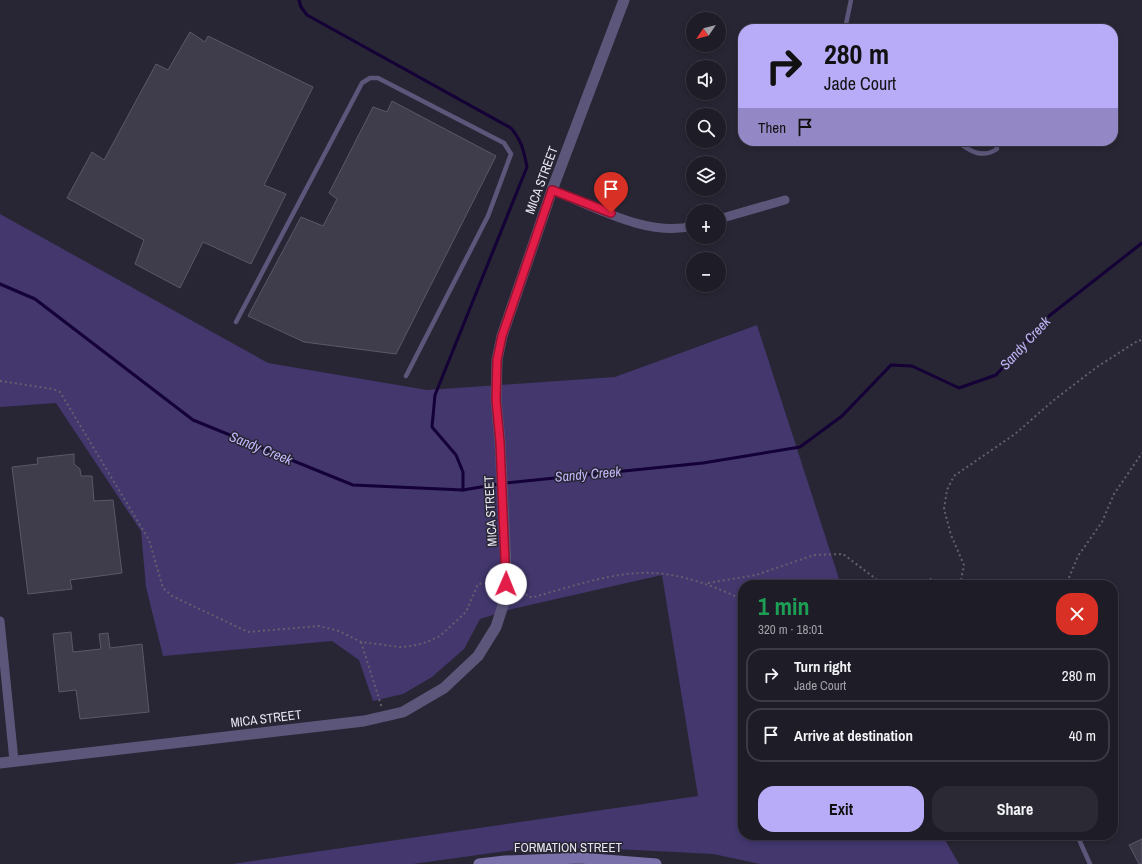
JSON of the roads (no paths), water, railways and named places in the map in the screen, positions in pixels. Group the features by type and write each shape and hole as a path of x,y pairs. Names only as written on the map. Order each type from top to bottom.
{"main road":[{"name":"FORMATION STREET","path":"479,864 505,861 580,858 656,864"}],"street":[{"name":"MICA STREET","path":"0,763 364,721 384,717 403,712 444,688 478,656 496,627 506,599 505,526 496,400 497,360 502,336 552,190 624,0"},
{"path":"552,190 640,225 661,228 686,228"},
{"path":"726,216 784,200"},
{"path":"0,620 1,643 14,761"}],"lane":[{"path":"846,24 851,0"},
{"path":"236,322 362,83 370,78 378,78 504,143 511,154 488,216 406,376"},
{"path":"963,146 979,154 993,152 997,149 997,146"},
{"path":"1079,840 1090,864"}],"waterway":[{"path":"299,0 301,7 307,15 511,128 518,137 522,147 527,167 435,395 432,427 456,455 463,472 463,490"},
{"name":"Sandy Creek","path":"505,483 703,463 800,447 842,416 891,365 912,366 959,388 996,375 1049,316 1142,243"},
{"name":"Sandy Creek","path":"0,284 35,299 193,420 353,485 463,490 499,484"}]}
